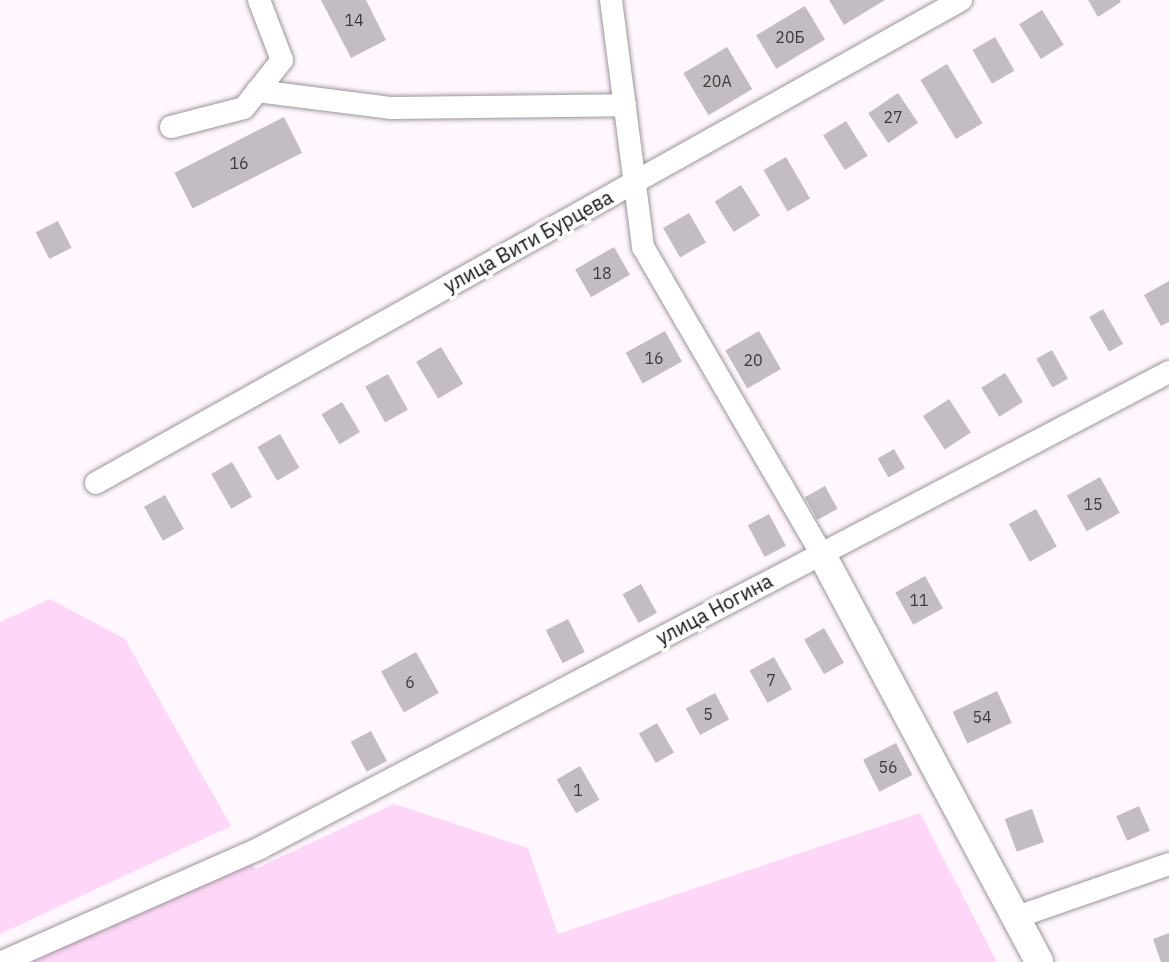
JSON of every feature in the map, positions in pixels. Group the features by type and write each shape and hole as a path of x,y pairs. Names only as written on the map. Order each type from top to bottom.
{"street":[{"path":"171,127 244,108 282,60 259,0"},
{"path":"611,0 643,247 821,553 1039,962"},
{"name":"улица Вити Бурцева","path":"96,483 961,0"},
{"path":"257,91 392,108 625,105"},
{"name":"улица Ногина","path":"2,962 260,848 1169,372"},
{"path":"1017,917 1169,864"}],"shaded area":[{"path":"50,599 125,639 231,826 0,934 0,622"},
{"path":"394,804 528,848 558,934 920,813 997,962 7,962 242,846 255,869"}],"building":[{"path":"321,0 366,0 386,40 351,58"},
{"path":"829,0 885,0 844,25"},
{"path":"1088,0 1120,0 1121,2 1098,17"},
{"path":"805,6 825,39 776,69 756,35"},
{"path":"1042,10 1064,45 1041,59 1019,24"},
{"path":"995,37 1014,71 992,84 972,50"},
{"path":"727,47 752,89 709,115 683,73"},
{"path":"947,64 983,123 956,139 920,80"},
{"path":"898,93 918,123 888,143 868,113"},
{"path":"284,117 302,153 193,208 174,173"},
{"path":"846,121 868,156 845,170 823,135"},
{"path":"786,157 810,199 787,212 763,170"},
{"path":"741,185 760,216 734,232 715,201"},
{"path":"689,213 706,242 680,257 663,228"},
{"path":"58,221 72,248 49,259 36,232"},
{"path":"614,247 630,275 591,297 575,270"},
{"path":"1169,281 1169,322 1161,326 1144,295"},
{"path":"1103,309 1123,344 1109,352 1089,317"},
{"path":"665,331 682,362 643,383 626,353"},
{"path":"759,331 781,369 747,389 725,350"},
{"path":"441,347 463,384 438,399 416,362"},
{"path":"1052,350 1068,379 1052,388 1036,359"},
{"path":"1005,373 1023,402 999,417 981,388"},
{"path":"388,374 408,410 385,422 365,387"},
{"path":"949,399 971,433 945,449 923,416"},
{"path":"342,402 360,432 339,444 321,414"},
{"path":"280,434 300,468 277,481 257,447"},
{"path":"894,449 905,468 889,478 878,458"},
{"path":"232,462 252,497 231,509 211,474"},
{"path":"1100,477 1120,513 1087,531 1067,495"},
{"path":"825,486 838,509 817,520 805,497"},
{"path":"165,495 184,529 163,541 144,507"},
{"path":"1036,509 1057,547 1030,562 1009,524"},
{"path":"769,514 786,546 765,557 748,525"},
{"path":"925,576 943,608 913,625 895,592"},
{"path":"641,584 657,613 639,623 623,594"},
{"path":"568,619 585,652 563,663 546,630"},
{"path":"824,628 844,663 824,674 804,640"},
{"path":"416,652 439,693 404,712 381,671"},
{"path":"774,657 792,689 767,703 750,671"},
{"path":"997,691 1012,723 967,743 953,712"},
{"path":"715,693 729,719 700,735 686,708"},
{"path":"657,723 674,752 656,763 639,734"},
{"path":"371,731 387,761 367,772 351,742"},
{"path":"896,743 912,775 879,792 863,760"},
{"path":"580,766 600,800 576,813 557,780"},
{"path":"1139,806 1150,831 1127,841 1116,816"},
{"path":"1032,809 1044,842 1017,852 1005,819"},
{"path":"1169,933 1169,962 1161,962 1153,939"}]}
